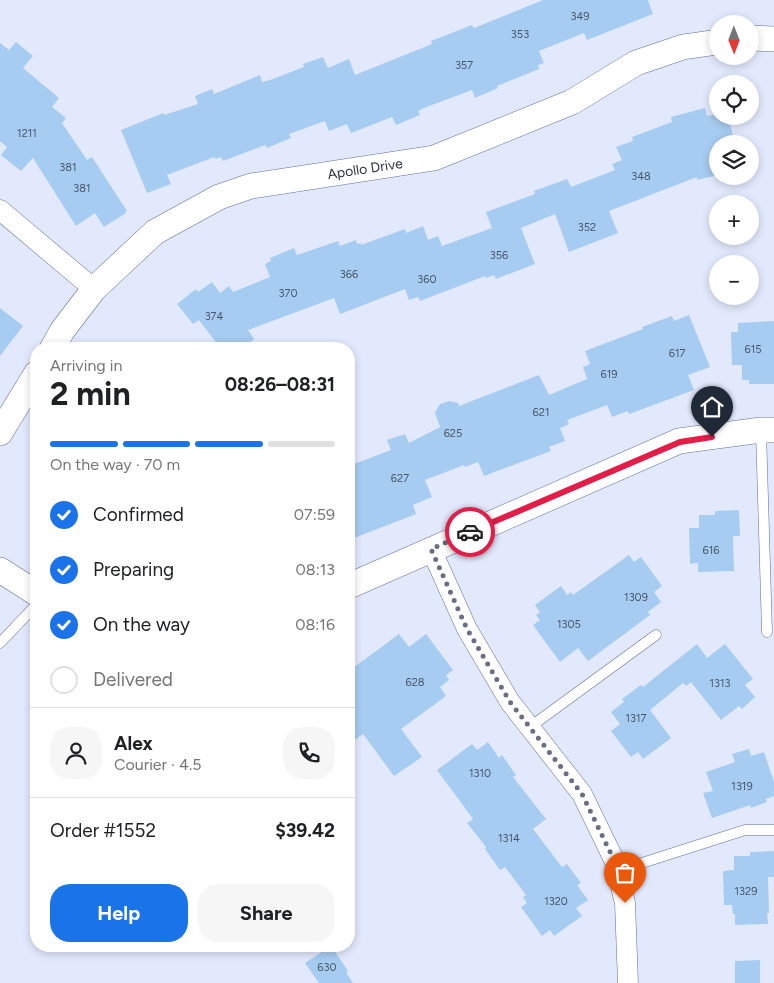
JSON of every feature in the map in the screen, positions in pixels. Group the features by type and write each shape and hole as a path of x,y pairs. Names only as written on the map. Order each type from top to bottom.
{"street":[{"path":"759,38 774,39"},
{"name":"Apollo Drive","path":"56,342 94,289 155,232 219,197 251,186 434,158 572,102 636,63 683,47 709,43"},
{"path":"0,210 94,289"},
{"path":"0,433 30,384"},
{"path":"355,583 680,442 768,430"},
{"path":"431,549 467,629 510,702 582,794 615,862 625,903 628,983"},
{"path":"0,570 30,589"}],"lane":[{"path":"767,632 768,430"},
{"path":"0,642 30,611"},
{"path":"530,727 656,635"},
{"path":"617,871 745,830 774,830"}],"building":[{"path":"543,0 648,0 653,14 587,40 584,33 539,51 544,63 538,65 539,69 497,86 498,88 475,98 472,90 424,108 418,111 420,115 396,125 392,117 351,133 347,124 329,131 325,121 289,134 291,138 267,148 265,145 223,161 221,157 215,159 214,157 167,175 171,184 147,193 121,130 163,113 164,115 198,104 195,96 212,89 214,94 260,75 262,82 270,80 304,67 303,64 323,57 328,68 349,59 355,75 432,44 431,41 472,25 474,28"},
{"path":"16,42 33,56 23,68 59,98 52,107 66,118 62,123 87,160 92,157 127,211 104,227 95,213 76,226 33,158 21,171 1,155 7,147 0,141 0,43 9,50"},
{"path":"705,108 707,116 709,116 709,125 730,125 733,135 709,135 709,177 697,180 697,177 609,211 618,233 569,252 555,214 521,228 535,264 496,279 494,275 486,278 485,276 420,301 418,297 409,300 405,289 340,314 334,298 248,330 254,339 250,342 216,342 199,320 193,324 177,304 196,289 198,292 212,282 220,293 229,286 233,292 270,277 265,264 271,261 270,258 294,248 297,255 338,241 340,246 356,240 357,244 361,243 361,245 405,229 406,233 423,226 428,240 438,236 442,246 492,228 486,212 535,194 534,191 567,179 571,187 615,170 612,164 622,160 616,147 633,141 632,137 672,122 671,117"},
{"path":"0,308 23,326 0,356"},
{"path":"689,315 710,367 688,375 694,390 629,414 628,411 612,417 607,405 567,420 569,424 560,428 565,441 549,447 551,451 484,476 478,462 465,467 464,465 425,480 432,497 413,505 416,514 355,538 355,464 391,450 387,440 405,434 409,443 440,427 435,413 440,404 449,401 458,403 459,406 539,375 549,395 587,379 583,367 590,364 585,351 672,316 674,321"},
{"path":"774,321 774,384 749,384 749,380 742,380 742,365 732,365 731,332 738,332 738,323"},
{"path":"739,510 740,536 733,536 734,571 698,572 698,563 690,564 689,528 699,528 699,515 715,515 715,511"},
{"path":"629,555 634,562 641,557 662,586 654,592 661,602 648,612 650,615 588,661 578,648 560,662 533,625 540,620 536,615 540,612 535,605 561,586 567,595 571,592 573,595"},
{"path":"399,634 409,647 426,634 453,670 446,675 449,680 440,687 446,696 401,729 422,757 394,776 363,734 355,740 355,667"},
{"path":"697,644 707,658 725,644 753,679 745,685 755,697 742,709 739,706 721,720 691,682 686,686 683,683 650,710 671,738 643,759 638,752 631,757 611,731 620,724 611,712 624,702 622,699 641,685 643,687"},
{"path":"488,742 499,758 502,755 516,775 513,777 546,819 533,829 562,867 567,864 581,883 577,885 588,900 576,908 582,916 554,936 550,930 542,936 521,907 527,903 523,897 526,895 505,867 500,870 485,849 486,847 467,823 473,819 437,770 472,744 477,750"},
{"path":"749,749 751,756 764,752 774,782 774,796 766,799 767,802 751,808 750,805 712,818 703,793 713,791 706,772 735,762 732,754"},
{"path":"774,851 774,877 768,877 768,924 735,925 735,914 733,914 732,905 724,905 723,871 734,870 734,856 750,856 750,852"},
{"path":"322,952 335,952 348,971 346,972 353,983 319,983 305,963"},
{"path":"760,960 760,983 735,983 735,961"}],"way so far":[{"path":"470,532 431,549 467,629 510,702 582,794 615,862 625,903"}],"route":[{"path":"470,532 680,442 712,437"}]}
